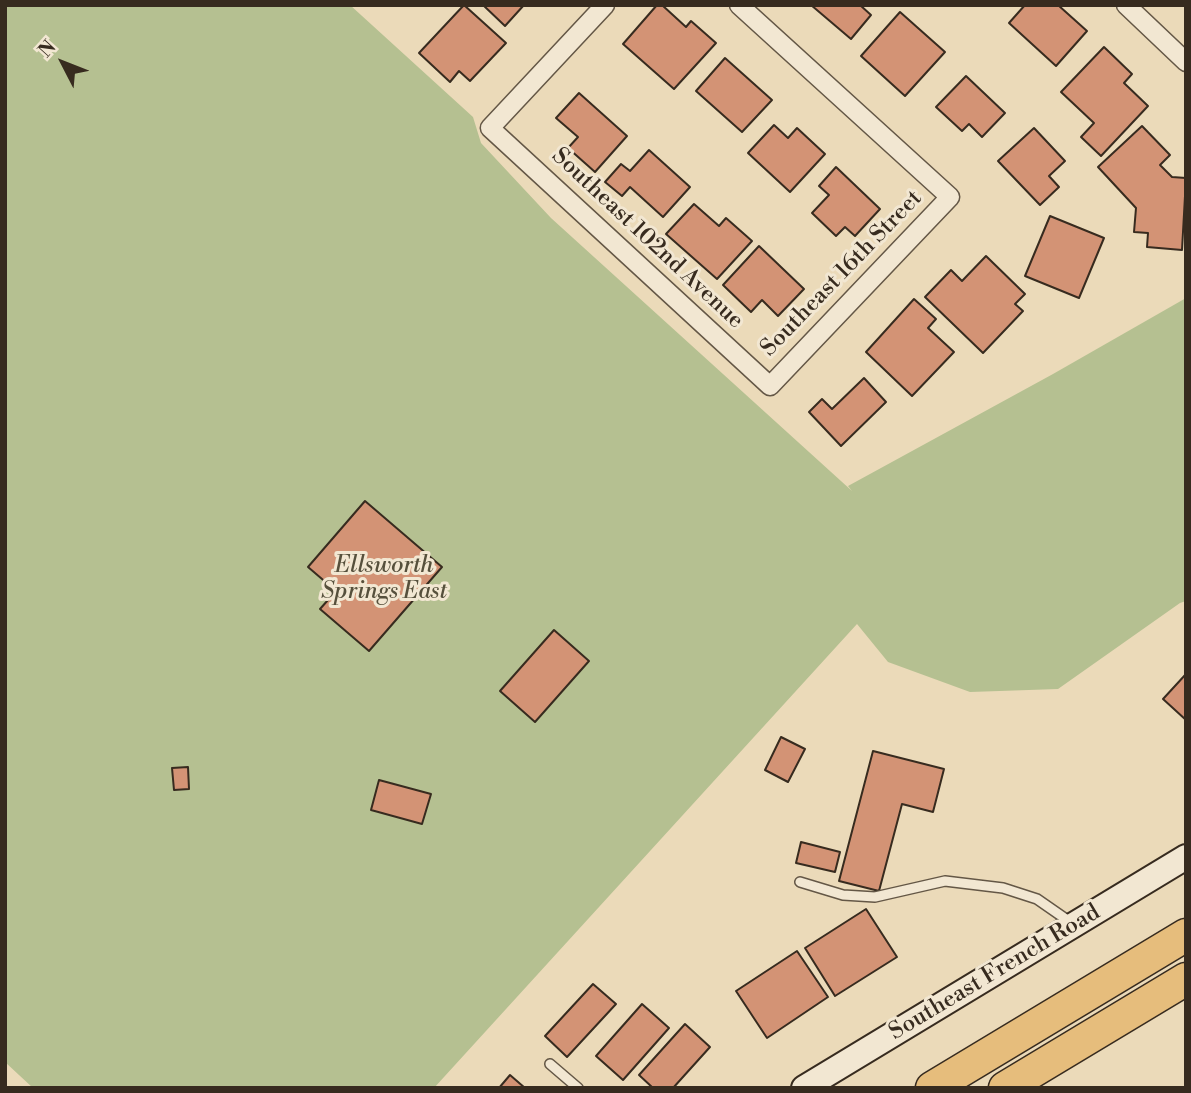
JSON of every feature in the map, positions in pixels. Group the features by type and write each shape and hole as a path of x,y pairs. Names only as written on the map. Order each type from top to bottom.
{"highway":[{"path":"932,1088 1186,935"},
{"path":"1005,1088 1186,979"}],"street":[{"name":"Southeast 102nd Avenue","path":"605,5 490,128 770,386"},
{"name":"Southeast 16th Street","path":"739,5 950,197 770,386"},
{"path":"1126,5 1186,62"},
{"name":"Southeast French Road","path":"804,1088 1186,857"}],"lane":[{"path":"800,882 843,895 876,897 945,881 1003,888 1037,899 1074,925"},
{"path":"551,1064 578,1088"}],"green space":[{"name":"Ellsworth Springs East","path":"5,5 350,5 473,117 481,143 551,218 852,491 848,486 1186,298 1186,601 1058,689 970,692 888,662 857,624 434,1088 33,1088 5,1062"}],"building":[{"path":"464,5 506,43 470,81 459,71 450,82 419,53"},
{"path":"483,5 524,5 505,26"},
{"path":"657,5 662,5 686,27 691,21 716,43 674,89 623,44"},
{"path":"811,5 860,5 871,15 851,39"},
{"path":"1025,5 1058,5 1087,31 1056,66 1009,23"},
{"path":"900,12 945,52 905,96 861,56"},
{"path":"1104,47 1132,74 1124,83 1148,106 1101,156 1081,137 1094,123 1061,92"},
{"path":"725,58 772,100 742,132 696,91"},
{"path":"966,76 1005,113 982,137 969,124 962,131 936,107"},
{"path":"579,93 627,136 595,172 568,148 578,137 556,118"},
{"path":"774,125 788,138 797,128 825,154 790,192 748,153"},
{"path":"1142,126 1170,155 1160,165 1172,177 1186,178 1182,250 1147,247 1148,233 1134,232 1136,208 1098,167"},
{"path":"1034,128 1065,161 1049,176 1059,187 1040,205 998,161"},
{"path":"649,150 690,187 663,217 630,187 622,196 605,182 621,164 630,171"},
{"path":"836,167 880,209 855,236 845,227 836,236 812,213 829,195 819,186"},
{"path":"694,204 719,226 726,218 752,241 717,279 666,234"},
{"path":"1050,216 1104,238 1079,298 1025,276"},
{"path":"759,246 804,289 778,316 762,300 751,312 723,285"},
{"path":"986,256 1025,294 1015,304 1023,311 983,353 925,297 951,270 962,281"},
{"path":"914,299 936,319 928,328 954,352 912,396 866,352"},
{"path":"864,378 886,402 841,446 809,412 822,399 832,409"},
{"path":"365,501 442,567 369,651 320,609 336,591 308,567"},
{"path":"554,630 589,661 535,722 500,691"},
{"path":"1186,674 1186,720 1163,699"},
{"path":"781,737 805,749 788,782 765,770"},
{"path":"873,751 944,769 933,812 902,804 879,891 839,881"},
{"path":"188,767 189,789 174,790 172,768"},
{"path":"379,780 431,794 422,824 371,810"},
{"path":"801,842 840,852 835,872 796,863"},
{"path":"866,909 897,957 835,996 805,948"},
{"path":"797,951 828,997 767,1038 736,991"},
{"path":"593,984 616,1004 567,1057 545,1036"},
{"path":"642,1004 669,1028 623,1080 596,1056"},
{"path":"685,1024 710,1047 673,1088 653,1088 639,1075"},
{"path":"510,1075 525,1088 499,1088"}]}
